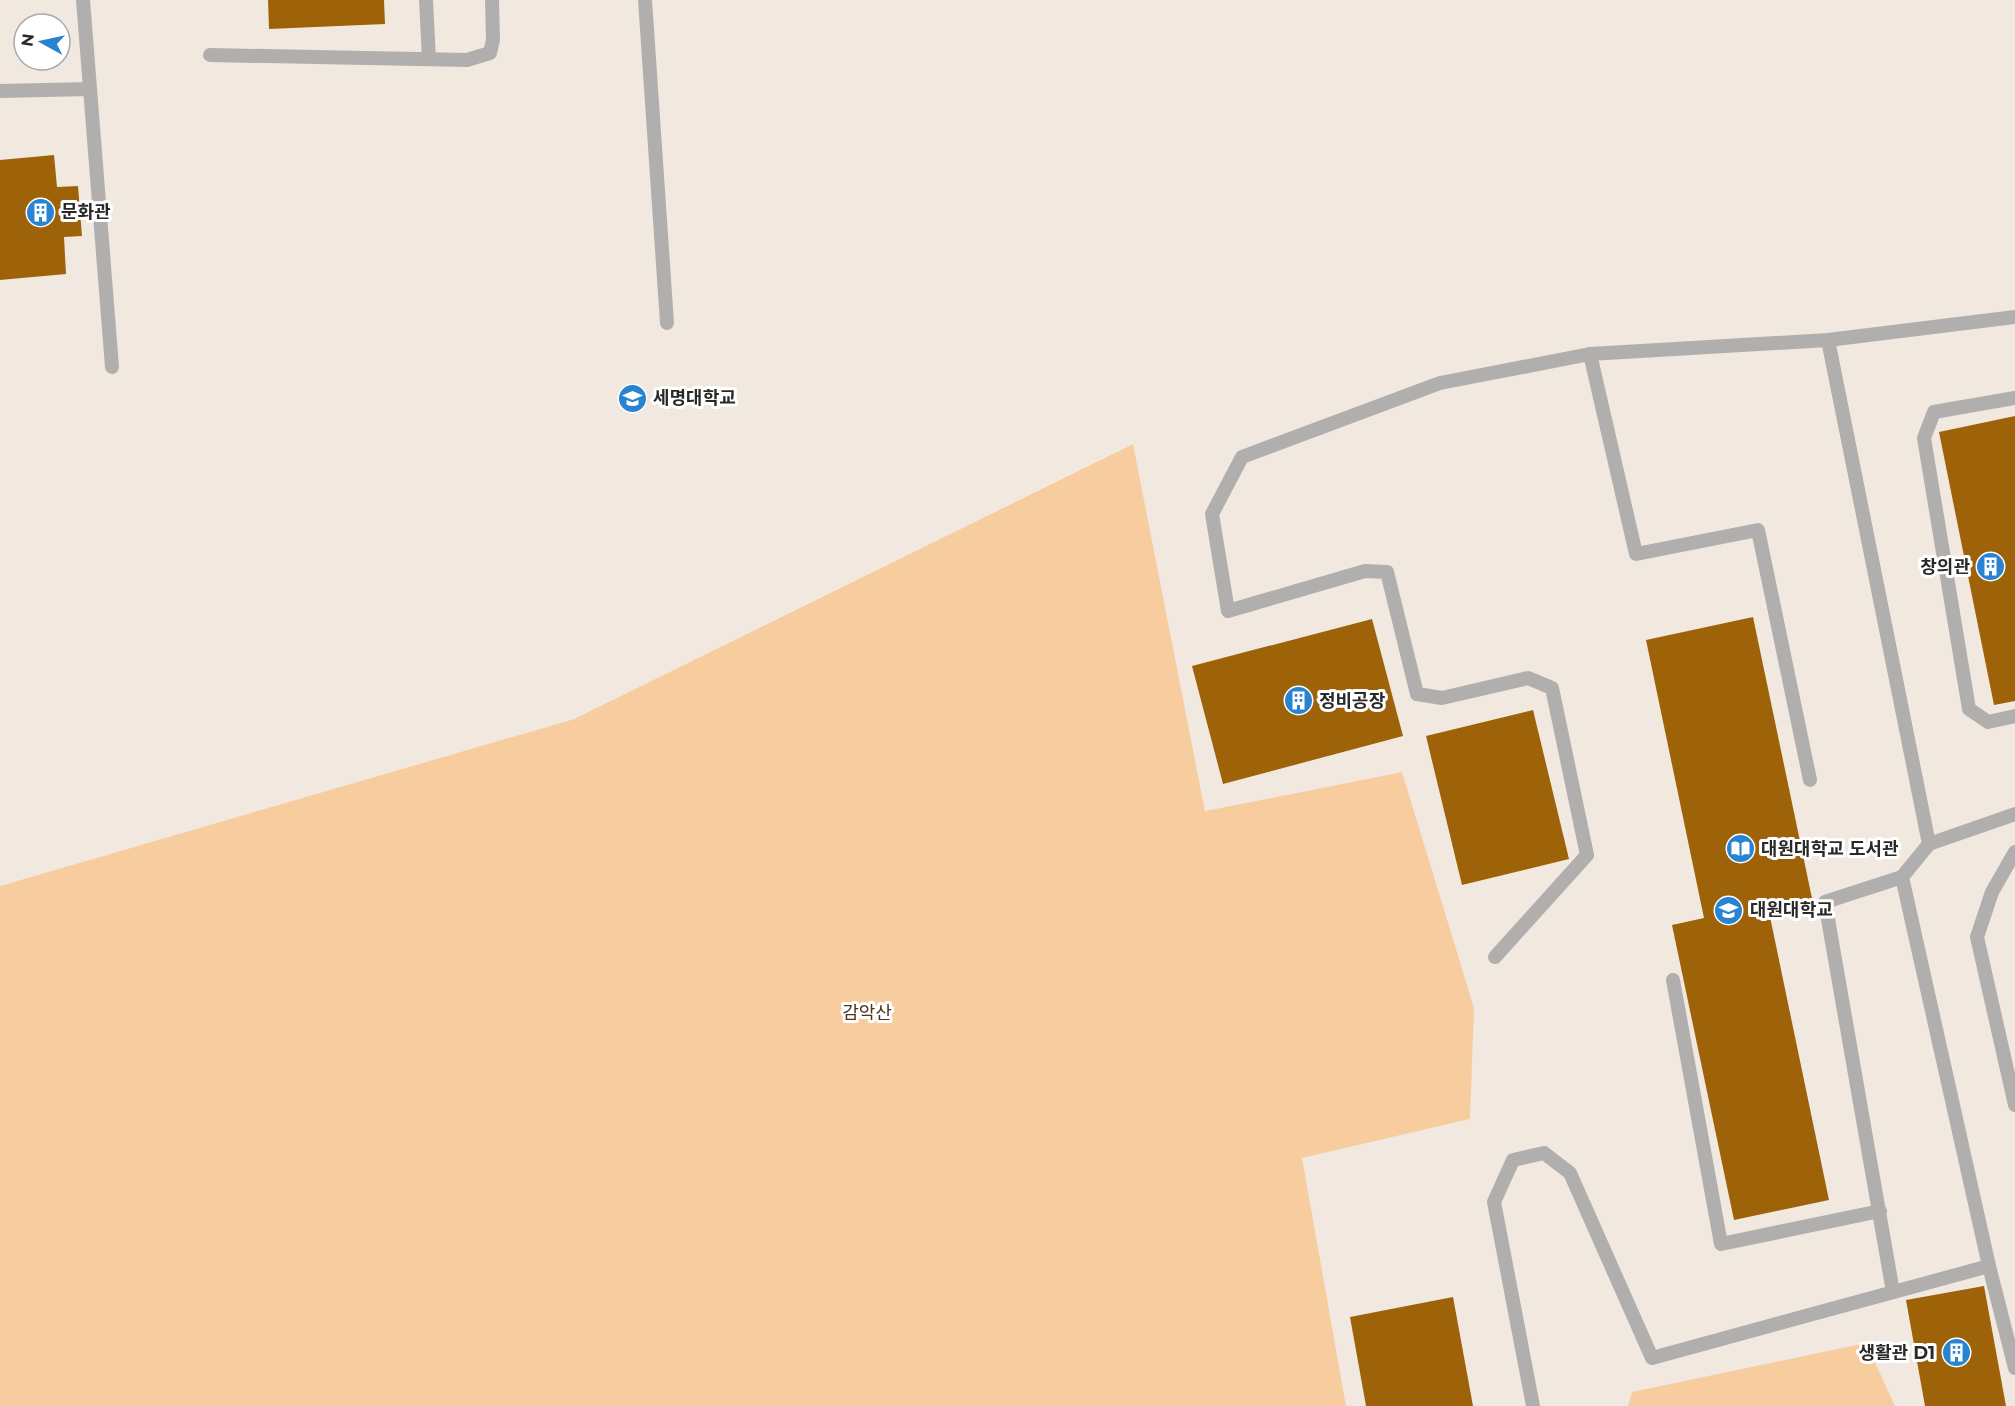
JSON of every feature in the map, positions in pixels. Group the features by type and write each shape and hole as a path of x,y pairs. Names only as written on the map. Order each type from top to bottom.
{"lane":[{"path":"83,0 112,367"},
{"path":"426,0 429,59"},
{"path":"210,55 467,60 490,52 493,40 492,0"},
{"path":"645,0 667,323"},
{"path":"0,91 90,89"},
{"path":"1495,957 1587,855 1552,688 1528,678 1442,698 1417,694 1387,572 1365,571 1228,611 1212,514 1242,457 1440,383 1590,354 1828,340 2015,317"},
{"path":"1828,340 1929,844"},
{"path":"1590,354 1636,554 1758,530 1810,780"},
{"path":"2015,398 1934,412 1924,438 1969,709 1988,722 2015,716"},
{"path":"1893,1292 1825,902 1902,877 1929,844 2015,814"},
{"path":"2015,852 1992,892 1977,937 2015,1105"},
{"path":"1902,877 1989,1266 2015,1368"},
{"path":"1673,980 1721,1244 1880,1211"},
{"path":"1533,1406 1494,1202 1513,1160 1544,1153 1570,1173 1652,1358 1989,1266"}],"shaded area":[{"path":"0,0 2015,0 2015,1406 1895,1406 1865,1343 1628,1406 1346,1406 1301,1158 1470,1119 1402,772 1205,811 1132,444 574,719 0,886"}],"green space":[{"name":"감악산","path":"1133,444 1205,811 1402,772 1474,1008 1470,1119 1302,1158 1346,1406 0,1406 0,886 574,719"},
{"path":"1866,1343 1895,1406 1628,1406 1632,1392"}],"building":[{"path":"268,0 384,0 385,24 269,29"},
{"name":"문화관","path":"54,155 57,187 78,186 82,236 64,237 66,274 0,280 0,160"},
{"name":"창의관","path":"2015,416 2015,701 1994,705 1939,432"},
{"path":"1753,617 1813,903 1769,912 1829,1200 1734,1220 1672,925 1704,918 1646,640"},
{"name":"정비공장","path":"1372,619 1403,736 1223,784 1192,666"},
{"path":"1533,710 1569,859 1462,885 1426,736"},
{"name":"생활관 D1","path":"1984,1286 2006,1406 1925,1406 1906,1300"},
{"path":"1453,1297 1473,1406 1366,1406 1350,1317"}],"place":[{"name":"문화관","path":"40,212"},
{"name":"세명대학교","path":"632,398"},
{"name":"창의관","path":"1991,567"},
{"name":"정비공장","path":"1298,701"},
{"name":"대원대학교 도서관","path":"1740,849"},
{"name":"대원대학교","path":"1729,910"},
{"name":"생활관 D1","path":"1956,1353"}]}
